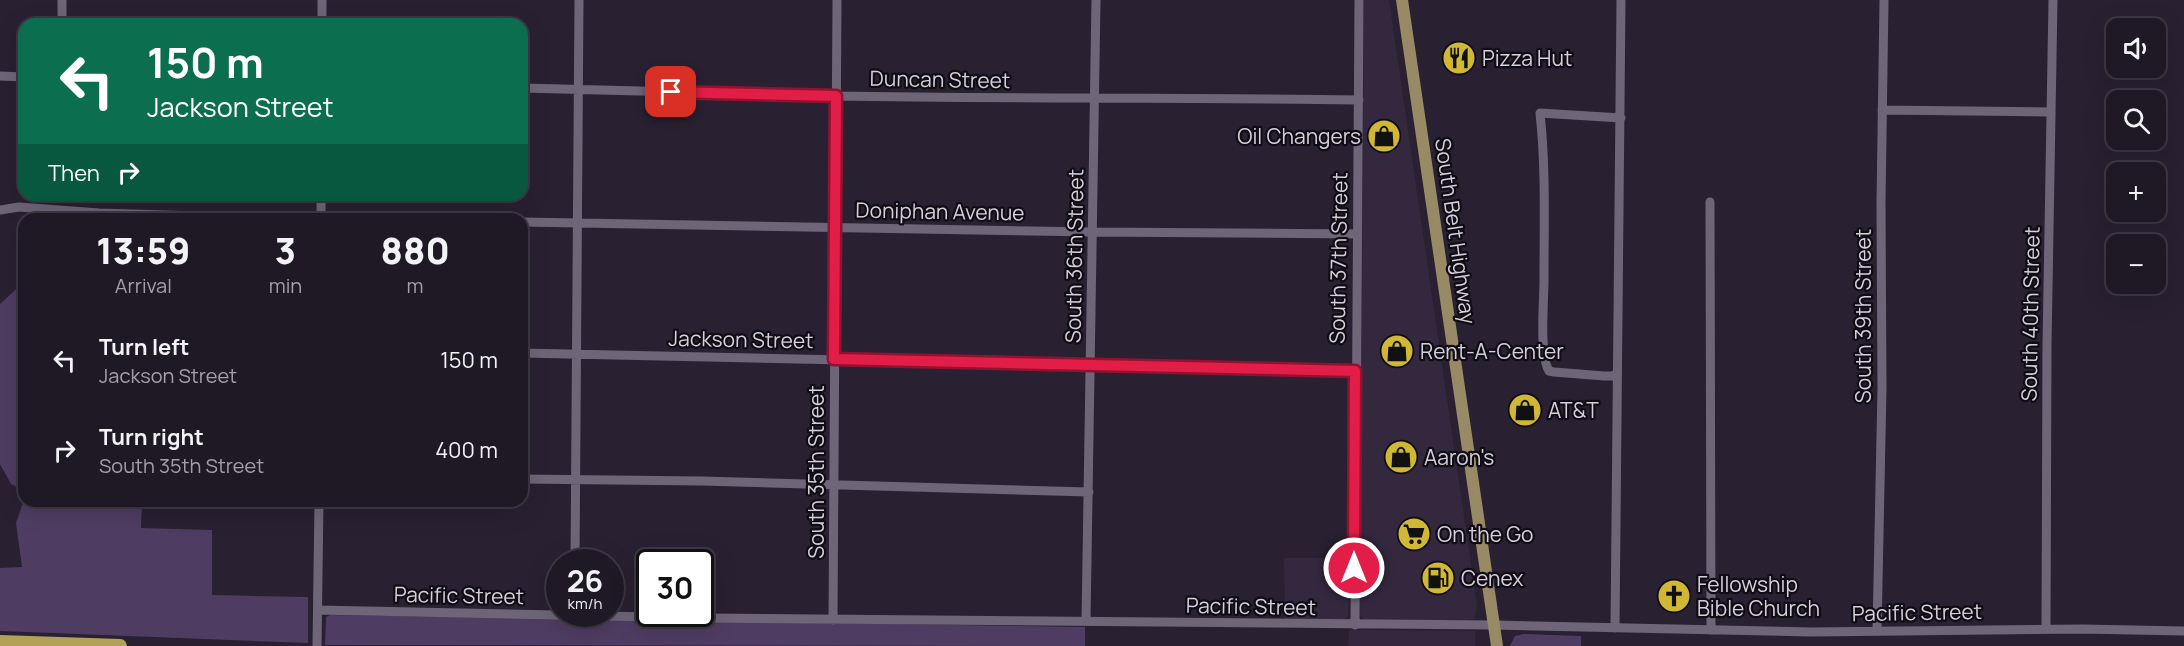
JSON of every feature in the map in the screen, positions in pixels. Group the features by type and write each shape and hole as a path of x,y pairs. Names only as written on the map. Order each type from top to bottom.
{"highway":[{"path":"0,642 120,646"}],"main road":[{"name":"South Belt Highway","path":"1402,0 1497,646"}],"street":[{"path":"62,0 62,18"},
{"path":"322,0 322,18"},
{"path":"575,549 579,0"},
{"name":"South 35th Street","path":"833,620 837,0"},
{"name":"South 36th Street","path":"1086,621 1096,0"},
{"name":"South 37th Street","path":"1355,625 1359,0"},
{"path":"1615,628 1622,0"},
{"name":"South 39th Street","path":"1877,631 1882,376 1881,203 1884,0"},
{"name":"South 40th Street","path":"2046,629 2053,0"},
{"path":"0,76 18,77"},
{"name":"Duncan Street","path":"528,88 836,96 1359,100"},
{"path":"1882,110 2051,112"},
{"path":"1617,374 1612,376 1549,371 1545,365 1544,147 1540,113 1621,118"},
{"path":"1710,202 1711,630"},
{"path":"0,210 19,207 99,213"},
{"name":"Doniphan Avenue","path":"528,222 1093,232 1357,234"},
{"name":"Jackson Street","path":"528,353 1355,371"},
{"path":"528,479 702,481 1089,492"},
{"path":"317,646 319,507"},
{"name":"Pacific Street","path":"318,610 546,614"},
{"name":"Pacific Street","path":"624,615 833,620 1494,625 1711,630 2184,631"}],"shaded area":[{"path":"1364,0 1389,0 1477,606 1474,619 1365,620 1360,613"},
{"path":"18,288 18,487 11,484 0,464 0,304"},
{"path":"22,507 142,507 141,528 212,530 212,595 308,597 308,643 0,631 0,568 22,567 16,523"},
{"path":"1284,558 1350,558 1348,617 1344,619 1285,619"},
{"path":"330,615 546,618 546,627 624,627 624,620 636,620 636,627 714,627 714,621 1085,627 1085,646 325,645 326,617"},
{"path":"1349,630 1475,631 1475,646 1348,646"},
{"path":"1524,634 1581,636 1581,646 1510,646 1515,636"}],"place":[{"name":"Pizza Hut","path":"1459,58"},
{"name":"Oil Changers","path":"1384,136"},
{"name":"Rent-A-Center","path":"1397,351"},
{"name":"AT&T","path":"1525,410"},
{"name":"Aaron's","path":"1401,457"},
{"name":"On the Go","path":"1414,534"},
{"name":"Cenex","path":"1438,578"},
{"name":"Fellowship Bible Church","path":"1674,596"}],"route":[{"path":"671,92 836,96 834,359 1355,371 1354,568"}]}
